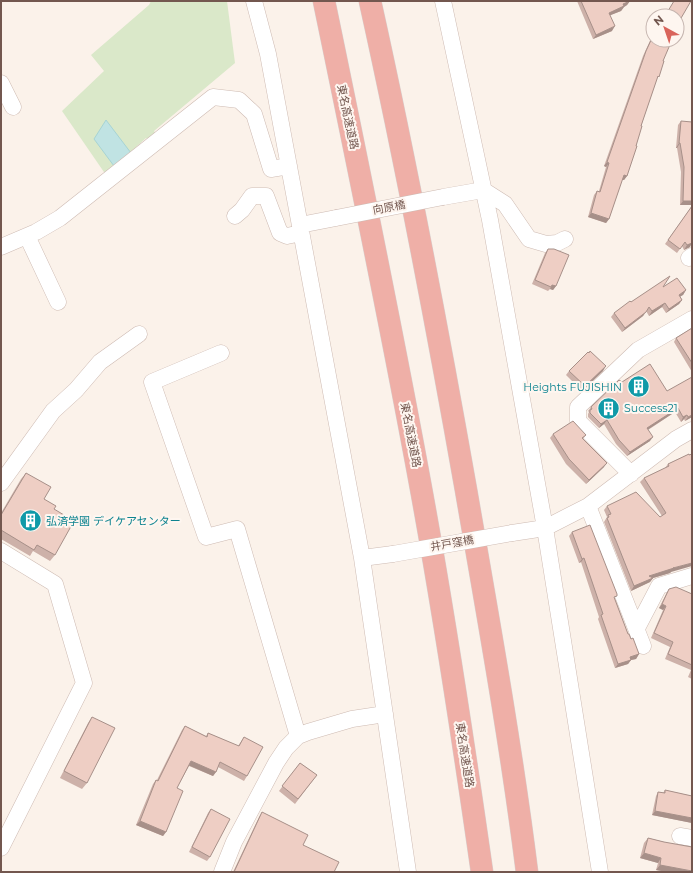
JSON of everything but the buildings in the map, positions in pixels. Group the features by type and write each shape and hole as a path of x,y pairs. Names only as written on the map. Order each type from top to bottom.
{"highway":[{"name":"東名高速道路","path":"324,1 374,245 422,493 451,662 482,872"},
{"path":"370,1 423,258 456,438 490,628 527,872"}],"street":[{"path":"254,1 268,54 362,558 408,872"},
{"path":"443,1 490,220 545,528 600,872"},
{"path":"1,83 13,107"},
{"path":"1,247 27,236 60,218 213,98 239,100 254,114 271,169 289,166"},
{"path":"483,190 505,204 529,239 546,244 557,243 566,238"},
{"name":"向原橋","path":"235,216 242,210 252,196 266,196 280,233 287,236 300,229 336,218 483,190"},
{"path":"27,236 58,302"},
{"path":"631,474 578,421 578,407 638,350 692,319"},
{"path":"1,483 53,411 76,390 100,362 138,334"},
{"path":"221,353 152,382 206,537 237,529 298,736"},
{"name":"井戸窪橋","path":"362,558 545,528 588,506 676,440 692,430"},
{"path":"588,506 643,646"},
{"path":"1,551 55,584 84,683 1,848"},
{"path":"637,628 659,586 692,576"},
{"path":"222,872 234,842 276,762 286,748 298,736 352,719 385,714"}],"green space":[{"path":"151,1 227,1 235,63 154,131 156,134 148,140 146,138 135,148 135,150 106,175 62,111 104,71 91,55 149,5"}],"water":[{"path":"106,120 131,153 114,166 94,139"}],"place":[{"name":"Heights FUJISHIN","path":"638,387"},
{"name":"Success21","path":"608,408"},
{"name":"弘済学園 デイケアセンター","path":"30,521"}]}
